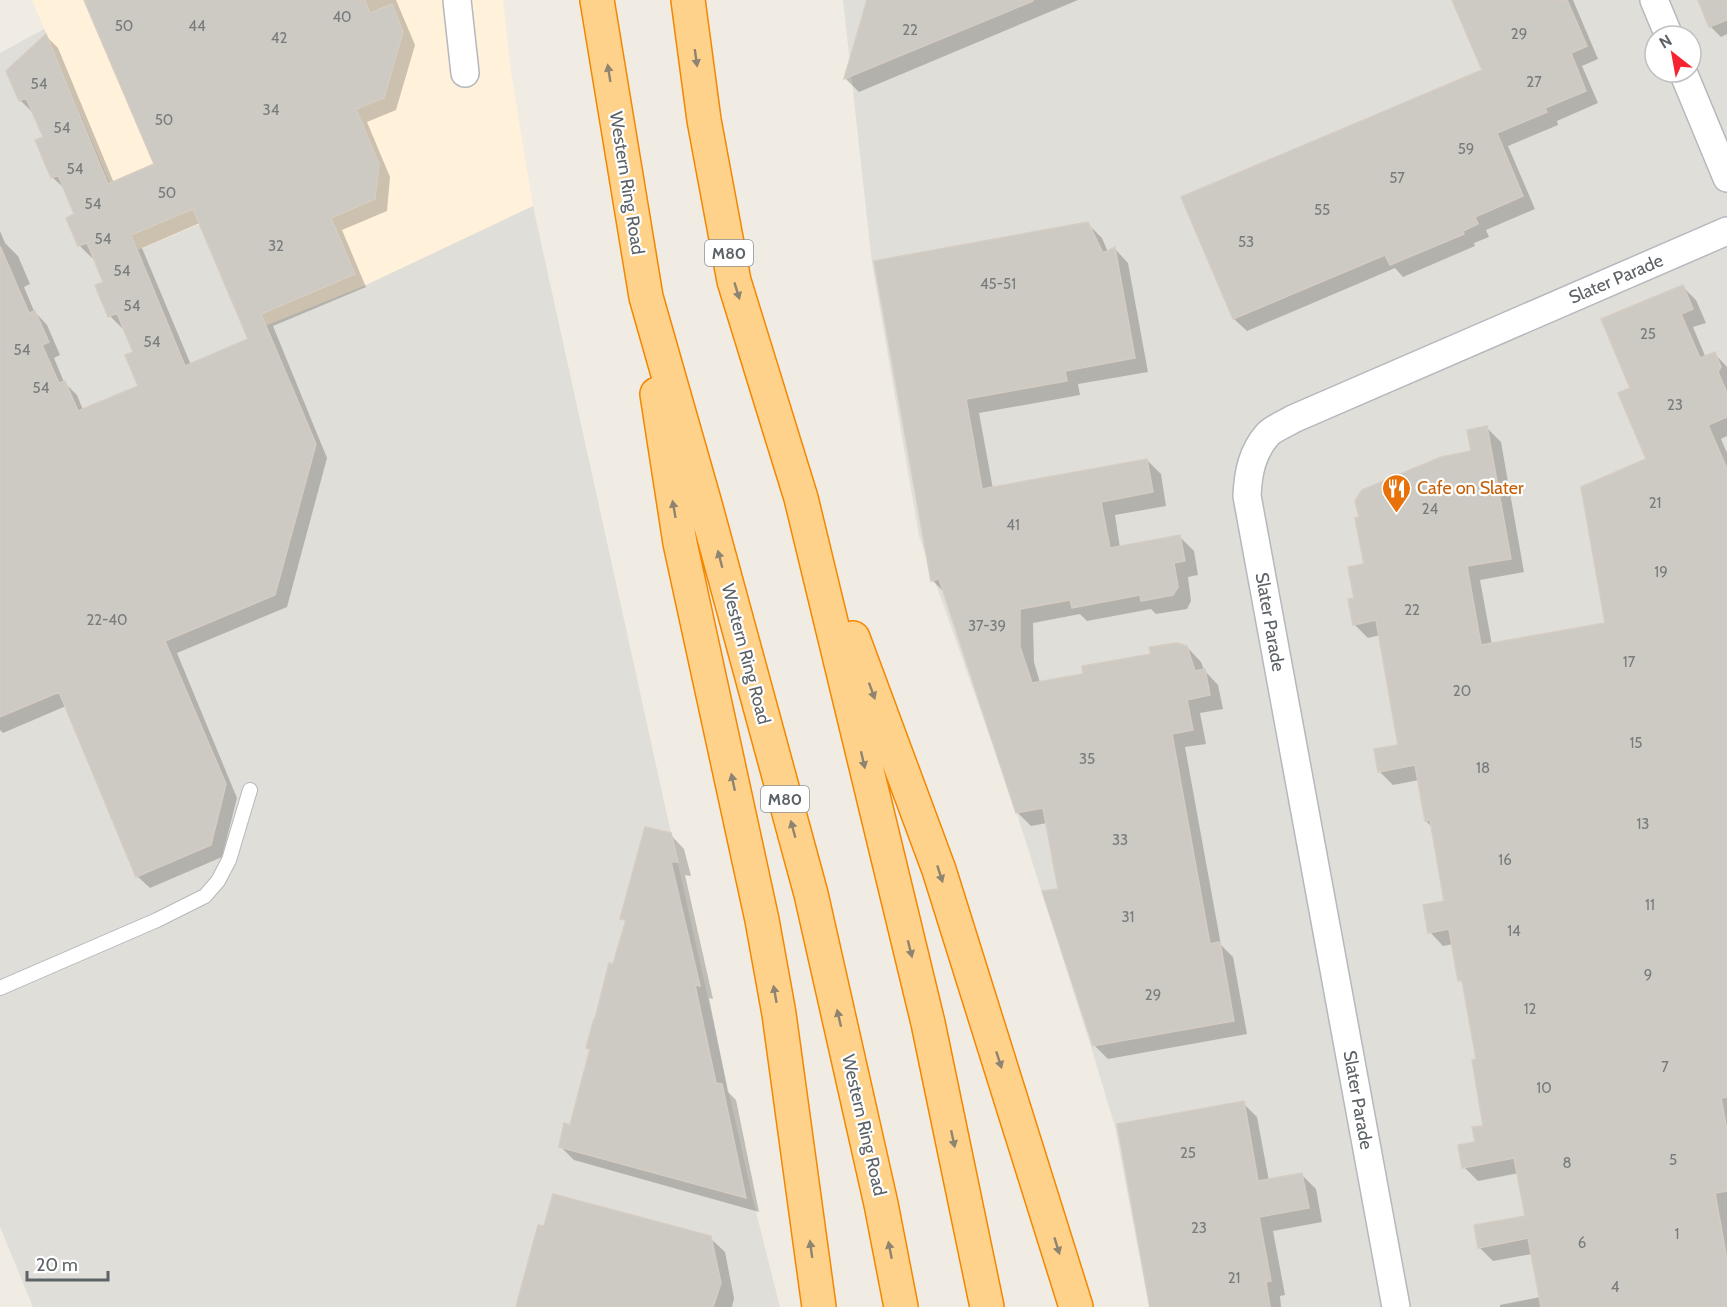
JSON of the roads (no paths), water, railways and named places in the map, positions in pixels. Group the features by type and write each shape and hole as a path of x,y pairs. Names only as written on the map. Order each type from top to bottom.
{"highway":[{"name":"Western Ring Road","path":"597,0 646,297 811,894 902,1307"},
{"name":"M80","path":"688,0 704,120 734,281 801,498 928,1023 987,1307"},
{"path":"646,297 660,426 680,543 728,755 779,1014 819,1307"},
{"path":"801,498 939,870 1076,1307"}],"street":[{"path":"457,0 465,73"},
{"path":"1654,0 1664,24"},
{"path":"1688,84 1727,178"},
{"name":"Slater Parade","path":"1396,1307 1247,496 1248,473 1254,454 1269,434 1293,419 1727,231"}],"lane":[{"path":"0,987 157,920 205,896 218,881 229,860 250,790"}],"place":[{"name":"Cafe on Slater","path":"1396,514"}]}
